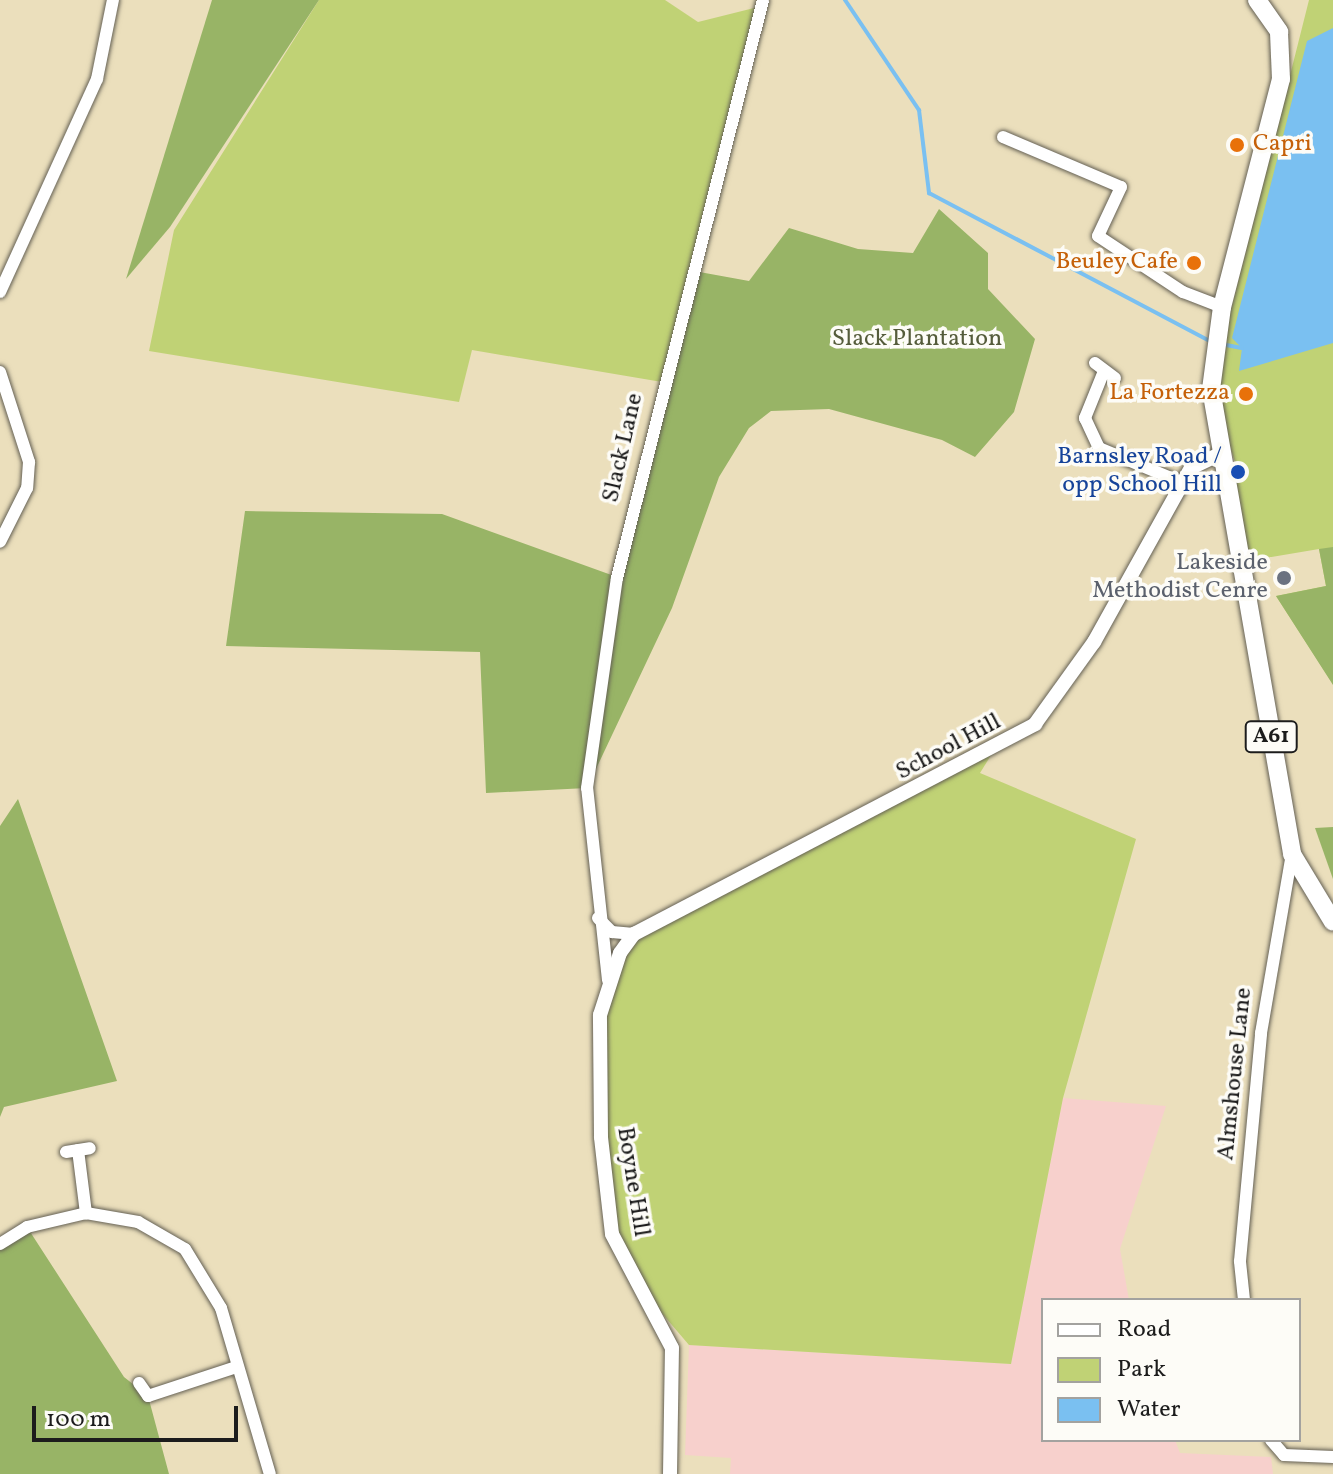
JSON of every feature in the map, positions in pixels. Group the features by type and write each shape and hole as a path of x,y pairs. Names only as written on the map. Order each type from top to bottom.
{"main road":[{"name":"A61","path":"1257,0 1279,32 1281,79 1215,342 1218,455 1292,854 1333,922"}],"street":[{"path":"0,292 97,79 113,0"},
{"name":"Slack Lane","path":"608,980 596,916 587,788 617,578 763,0"},
{"path":"1003,137 1121,187 1098,236 1183,292 1222,307"},
{"path":"1104,371 1085,418 1099,448 1183,483"},
{"path":"0,372 5,397 29,462 27,488 0,542"},
{"name":"School Hill","path":"634,934 1035,724 1087,653 1191,468 1218,455"},
{"name":"Almshouse Lane","path":"1244,1298 1240,1261 1261,1033 1292,854"},
{"path":"596,916 612,932 634,934 608,980"},
{"name":"Boyne Hill","path":"608,980 598,1048 612,1234 672,1348 670,1474"},
{"path":"78,1150 86,1213"},
{"path":"0,1244 27,1227 86,1213 138,1222 185,1249 221,1308 270,1474"},
{"path":"139,1383 148,1396 236,1367"},
{"path":"1273,1442 1284,1455 1333,1457"}],"shaded area":[{"path":"1063,1098 1166,1106 1120,1249 1129,1298 1041,1298 1041,1442 1176,1442 1180,1453 1271,1457 1273,1474 730,1474 731,1458 685,1455 689,1345 1011,1364"}],"green space":[{"path":"212,0 319,0 170,227 126,279"},
{"path":"319,0 665,0 698,22 762,6 662,382 472,350 459,402 149,351 174,230"},
{"path":"1309,0 1333,0 1333,684 1276,596 1326,586 1319,549 1241,562 1227,492 1238,471 1211,389"},
{"name":"Slack Plantation","path":"939,209 988,253 988,289 1035,339 1014,412 975,457 942,440 829,409 771,411 749,428 719,477 672,608 587,788 486,793 480,652 226,646 245,511 442,514 617,577 694,271 749,281 789,228 858,249 913,253"},
{"path":"1333,547 1333,685 1276,596 1326,586 1319,549"},
{"path":"993,752 980,773 1136,839 1063,1098 1011,1364 689,1345 631,1277 612,1234 600,1015 634,934"},
{"path":"18,799 117,1081 4,1107 0,1117 0,826"},
{"path":"1333,827 1333,879 1315,828"},
{"path":"27,1227 124,1377 148,1396 169,1474 0,1474 0,1244"}],"water":[{"path":"1333,28 1333,343 1239,371 1242,348 1232,338 1307,41"}],"waterway":[{"path":"845,0 919,110 929,193 1212,342"},
{"path":"1221,344 1242,348"}],"place":[{"name":"Capri","path":"1237,145"},
{"name":"Beuley Cafe","path":"1194,263"},
{"name":"La Fortezza","path":"1246,394"},
{"name":"Barnsley Road / opp School Hill","path":"1238,472"},
{"name":"Lakeside Methodist Cenre","path":"1284,578"}]}
